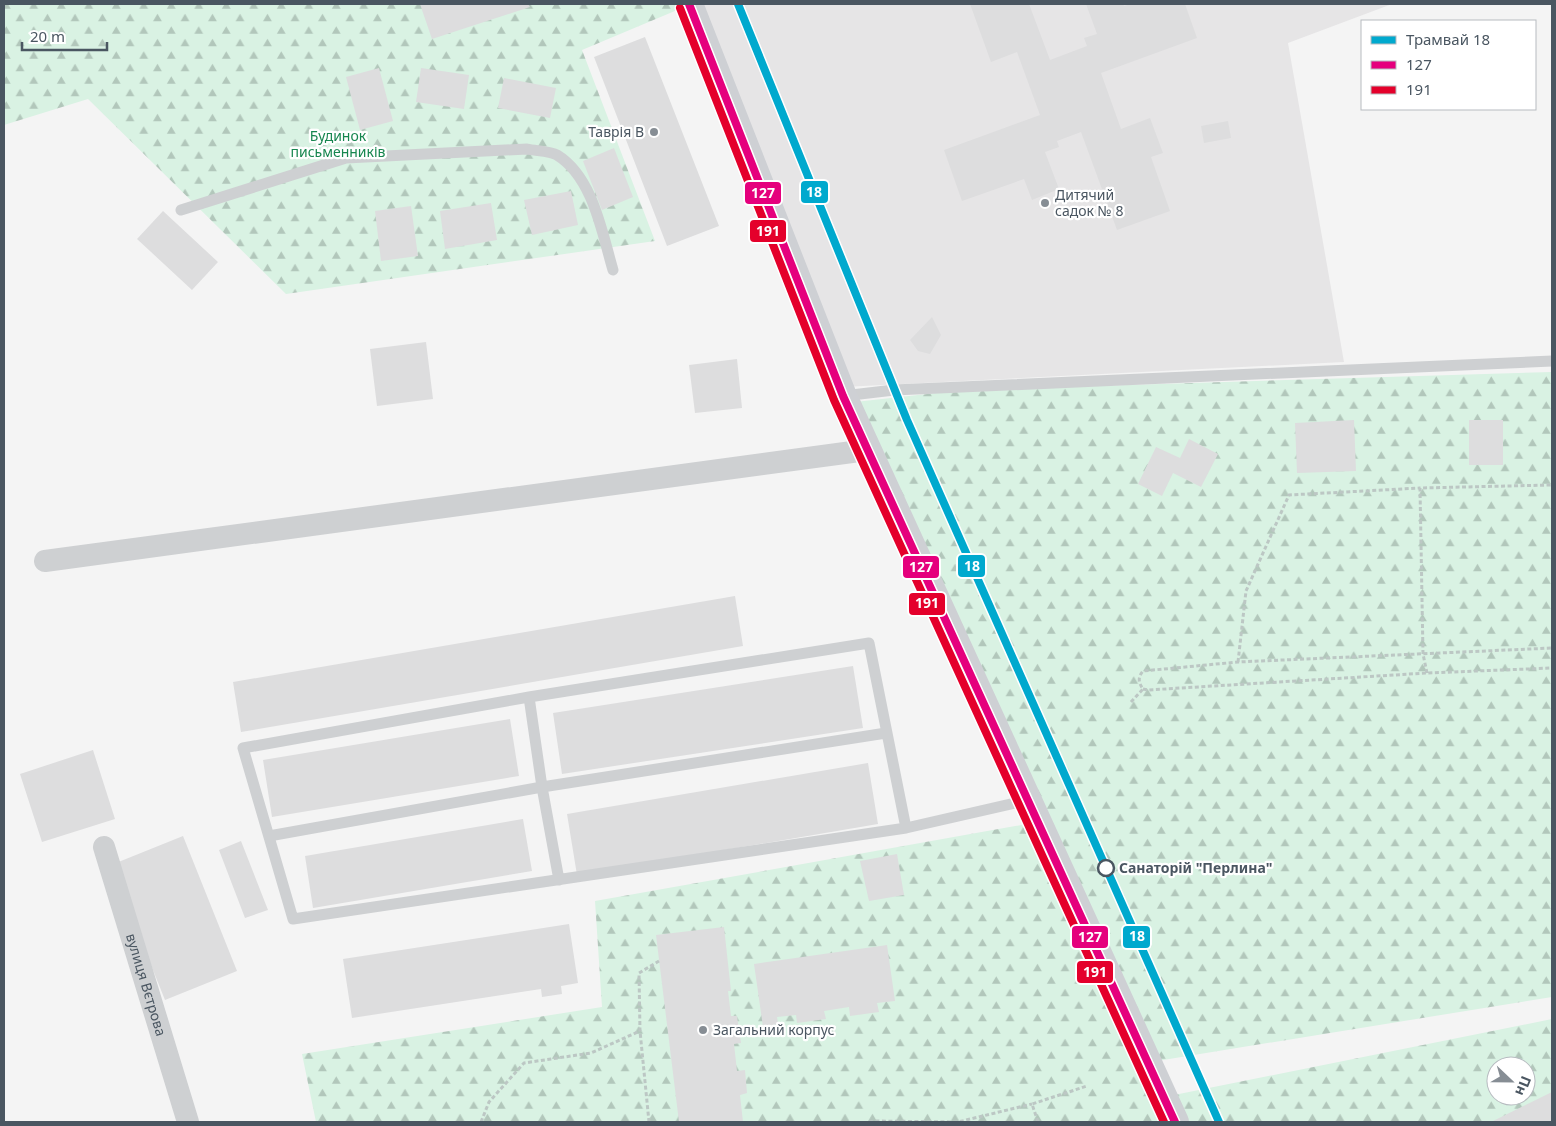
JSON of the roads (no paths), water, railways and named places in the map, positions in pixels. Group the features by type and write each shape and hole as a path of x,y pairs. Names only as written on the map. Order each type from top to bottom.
{"street":[{"path":"689,4 843,396 1175,1122"},
{"path":"45,561 868,450"},
{"name":"вулиця Вєтрова","path":"104,847 188,1122"}],"lane":[{"path":"181,210 346,158 527,149 556,155 580,176 593,204 613,270"},
{"path":"843,396 894,390 1552,361"},
{"path":"906,828 869,643 529,697 243,748 293,919 906,828 1028,800"},
{"path":"529,697 542,787 559,880"},
{"path":"268,836 542,787 886,733"}],"tram line":[{"name":"18","path":"738,4 907,420 1219,1122"}],"place":[{"name":"Таврія В","path":"654,132"},
{"name":"Дитячий садок № 8","path":"1045,203"},
{"name":"Санаторій \"Перлина\"","path":"1106,868"},
{"name":"Загальний корпус","path":"703,1030"}],"park label":[{"name":"Будинок письменників","path":"338,144"}]}
